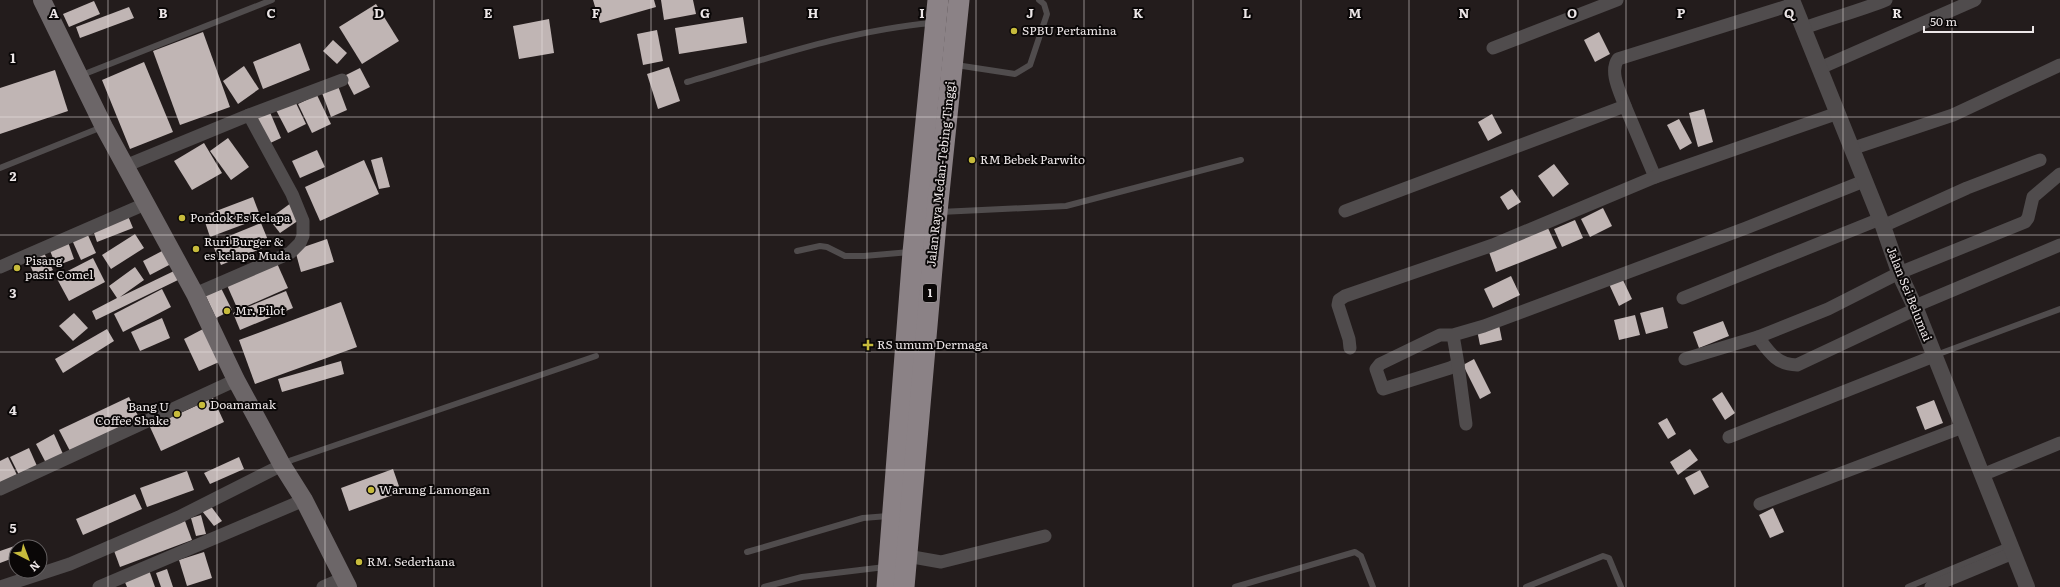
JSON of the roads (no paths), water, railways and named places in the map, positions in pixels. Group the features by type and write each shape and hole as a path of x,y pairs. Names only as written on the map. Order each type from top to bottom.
{"highway":[{"name":"Jalan Raya Medan-Tebing Tinggi","path":"888,577 913,252 938,0"},
{"name":"Jalan Raya Medan-Tebing Tinggi","path":"904,587 937,212 959,0"}],"main road":[{"path":"42,0 78,77 145,204 195,294 236,380 282,465 304,500 346,583"}],"street":[{"path":"1493,48 1617,0"},
{"path":"1804,28 1843,14 1858,11 1886,0"},
{"path":"1820,68 1952,5 1975,0"},
{"path":"1655,177 1625,106 1614,73 1614,65 1618,59 1793,2"},
{"name":"Jalan Sei Belumai","path":"1793,2 1851,149 1882,222 1899,273 1916,307 1934,356 2027,587"},
{"path":"1851,149 1953,115 2060,65"},
{"path":"125,166 249,115 342,80"},
{"path":"1344,211 1625,106"},
{"path":"1350,348 1349,339 1338,305 1339,300 1346,296 1493,245 1655,177 1838,113"},
{"path":"195,294 290,253 300,243 303,236 303,220 292,194 249,115"},
{"path":"1683,298 2040,160"},
{"path":"1685,359 1758,337 1828,309 1899,273 2025,222 2028,218 2033,197 2060,174"},
{"path":"1458,364 1384,390 1380,383 1376,369 1380,364 1440,335 1453,335 1484,326 1739,231 1864,181"},
{"path":"0,267 145,204"},
{"path":"1758,337 1778,361 1797,365 1916,307 2060,245"},
{"path":"1453,335 1466,424"},
{"path":"1729,437 1934,356"},
{"path":"0,489 236,380"},
{"path":"1760,504 1963,427"},
{"path":"1982,475 2060,443"},
{"path":"0,587 85,557 179,517 282,465"},
{"path":"99,587 304,500"},
{"path":"907,556 941,562 1046,536"},
{"path":"1931,587 2011,549"},
{"path":"323,587 346,583"}],"lane":[{"path":"78,77 272,0"},
{"path":"952,64 1015,74 1027,68 1030,65 1047,14 1044,4 1039,0"},
{"path":"687,82 821,44 911,24 936,22"},
{"path":"0,168 104,126"},
{"path":"937,212 1066,206 1241,160"},
{"path":"797,251 820,246 827,247 845,256 913,252"},
{"path":"1934,356 2060,309"},
{"path":"282,465 300,457 596,356"},
{"path":"747,552 863,518 892,516"},
{"path":"1908,587 2011,549"},
{"path":"1235,587 1355,552 1361,556 1373,587"},
{"path":"1526,587 1603,556 1609,558 1621,587"},
{"path":"764,587 802,576 888,577"}],"place":[{"name":"SPBU Pertamina","path":"1014,31"},
{"name":"RM Bebek Parwito","path":"972,160"},
{"name":"Pondok Es Kelapa","path":"182,218"},
{"name":"Ruri Burger & es kelapa Muda","path":"196,249"},
{"name":"Pisang pasir Comel","path":"17,268"},
{"name":"Mr. Pilot","path":"227,311"},
{"name":"RS umum Dermaga","path":"868,345"},
{"name":"Doamamak","path":"202,405"},
{"name":"Bang U Coffee Shake","path":"177,414"},
{"name":"Warung Lamongan","path":"371,490"},
{"name":"RM. Sederhana","path":"359,562"}]}
